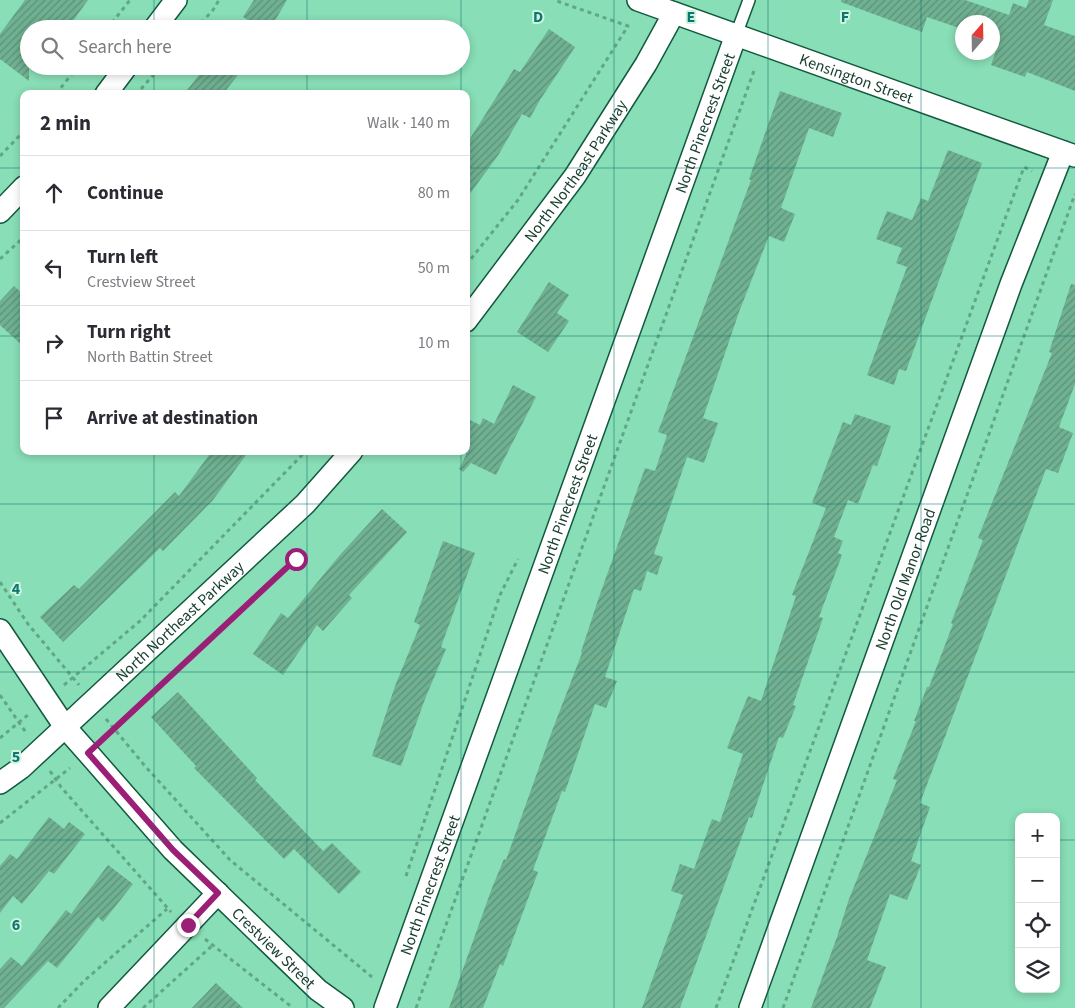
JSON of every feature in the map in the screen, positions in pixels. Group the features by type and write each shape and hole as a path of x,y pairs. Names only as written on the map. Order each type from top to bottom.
{"street":[{"path":"161,20 176,0"},
{"name":"Kensington Street","path":"638,0 1069,154"},
{"name":"North Northeast Parkway","path":"470,316 575,176 646,64 674,13"},
{"name":"North Pinecrest Street","path":"388,1001 736,35"},
{"path":"109,90 120,75"},
{"name":"North Old Manor Road","path":"750,1008 1011,284 1053,179 1069,154"},
{"path":"0,212 20,191"},
{"name":"North Northeast Parkway","path":"0,783 38,752 305,504 348,455"},
{"name":"Crestview Street","path":"0,630 65,727 173,850 318,990 343,1008"},
{"path":"109,1008 218,893"}],"lane":[{"name":"North Pinecrest Street","path":"736,35 749,0"}],"path":[{"path":"114,20 130,0"},
{"path":"204,20 218,0"},
{"path":"470,260 518,200 628,26 554,0"},
{"path":"416,1008 755,68"},
{"path":"59,90 71,75"},
{"path":"141,90 154,75"},
{"path":"0,156 20,135"},
{"path":"716,1008 1024,167 1053,179"},
{"path":"783,1008 1075,194"},
{"path":"0,259 20,241"},
{"path":"0,738 140,621 302,455"},
{"path":"0,823 115,729 296,559"},
{"path":"403,884 500,595 518,560"},
{"path":"0,582 28,624 144,766 230,860 372,977 388,1001"},
{"path":"0,695 55,779 167,909 293,1008"},
{"path":"58,1008 85,980 167,909"},
{"path":"143,1008 213,945"},
{"path":"369,985 375,968"}],"building":[{"path":"25,0 88,0 74,20 20,20 20,74 0,59 0,34"},
{"path":"254,0 287,0 275,20 248,20 243,17"},
{"path":"841,0 965,0 1009,15 1013,3 1026,8 1029,0 1053,0 1044,25 1075,36 1075,91 1027,72 1025,77 991,65 993,60 1000,60 1000,15 955,15 955,27 927,17 922,32 841,2"},
{"path":"549,29 575,47 530,118 522,114 499,154 470,194 470,139 514,69 520,72"},
{"path":"21,75 29,75 29,81"},
{"path":"199,75 238,75 226,90 187,90"},
{"path":"780,91 842,113 833,137 809,128 781,208 795,214 784,242 769,236 739,312 703,418 718,423 704,463 687,457 654,554 663,557 657,575 647,571 641,591 634,589 605,677 617,681 606,708 595,704 565,792 562,791 533,870 538,872 503,966 500,964 483,1008 449,1008 492,888 504,859 506,860 582,653 598,600 645,468 655,471 667,435 658,432 751,180 749,179"},
{"path":"948,150 982,163 906,371 899,369 894,385 867,375 907,267 896,263 902,248 876,239 887,211 912,220 921,198 928,201"},
{"path":"549,282 569,295 557,313 569,321 548,352 517,332"},
{"path":"1071,284 1075,285 1075,384 1059,427 1073,433 1058,473 1046,469 920,803 930,807 911,861 921,865 907,900 890,894 867,960 886,967 870,1008 811,1008 849,899 897,780 893,779 916,721 914,721 927,687 929,687 983,540 978,538 1052,353 1049,352"},
{"path":"14,286 20,291 20,343 0,325 0,301"},
{"path":"513,385 536,397 496,475 471,463 463,472 459,469 466,455 470,455 470,420 480,425 483,418 494,424"},
{"path":"855,414 891,426 877,466 873,465 858,504 848,500 834,537 843,541 838,553 842,555 819,617 823,618 793,705 796,706 783,738 779,737 752,818 749,817 680,1008 642,1008 683,895 671,891 680,864 694,869 712,819 720,822 743,754 727,748 748,696 761,701 796,596 792,595 826,508 812,503 843,422 851,425"},
{"path":"209,455 246,455 213,500 163,551 160,548 63,642 40,617 74,585 79,589 175,492 179,496"},
{"path":"382,509 407,532 349,595 352,598 323,631 317,625 283,675 253,654 281,613 288,618 339,556"},
{"path":"443,541 475,553 441,647 446,649 425,699 401,766 372,756 395,686 420,625 414,622"},
{"path":"178,692 257,778 255,780 323,851 332,843 361,872 339,894 294,849 284,859 194,768 196,766 151,717"},
{"path":"49,817 64,829 69,822 85,834 54,874 49,871 22,904 13,896 0,913 0,866 10,854 17,859"},
{"path":"108,865 133,884 103,922 98,917 57,968 48,961 4,1008 0,1008 0,969 11,957 22,966 66,910 71,914"},
{"path":"216,983 243,1008 192,1008"}],"route":[{"path":"188,925 218,893 173,850 88,753 296,559"}]}
